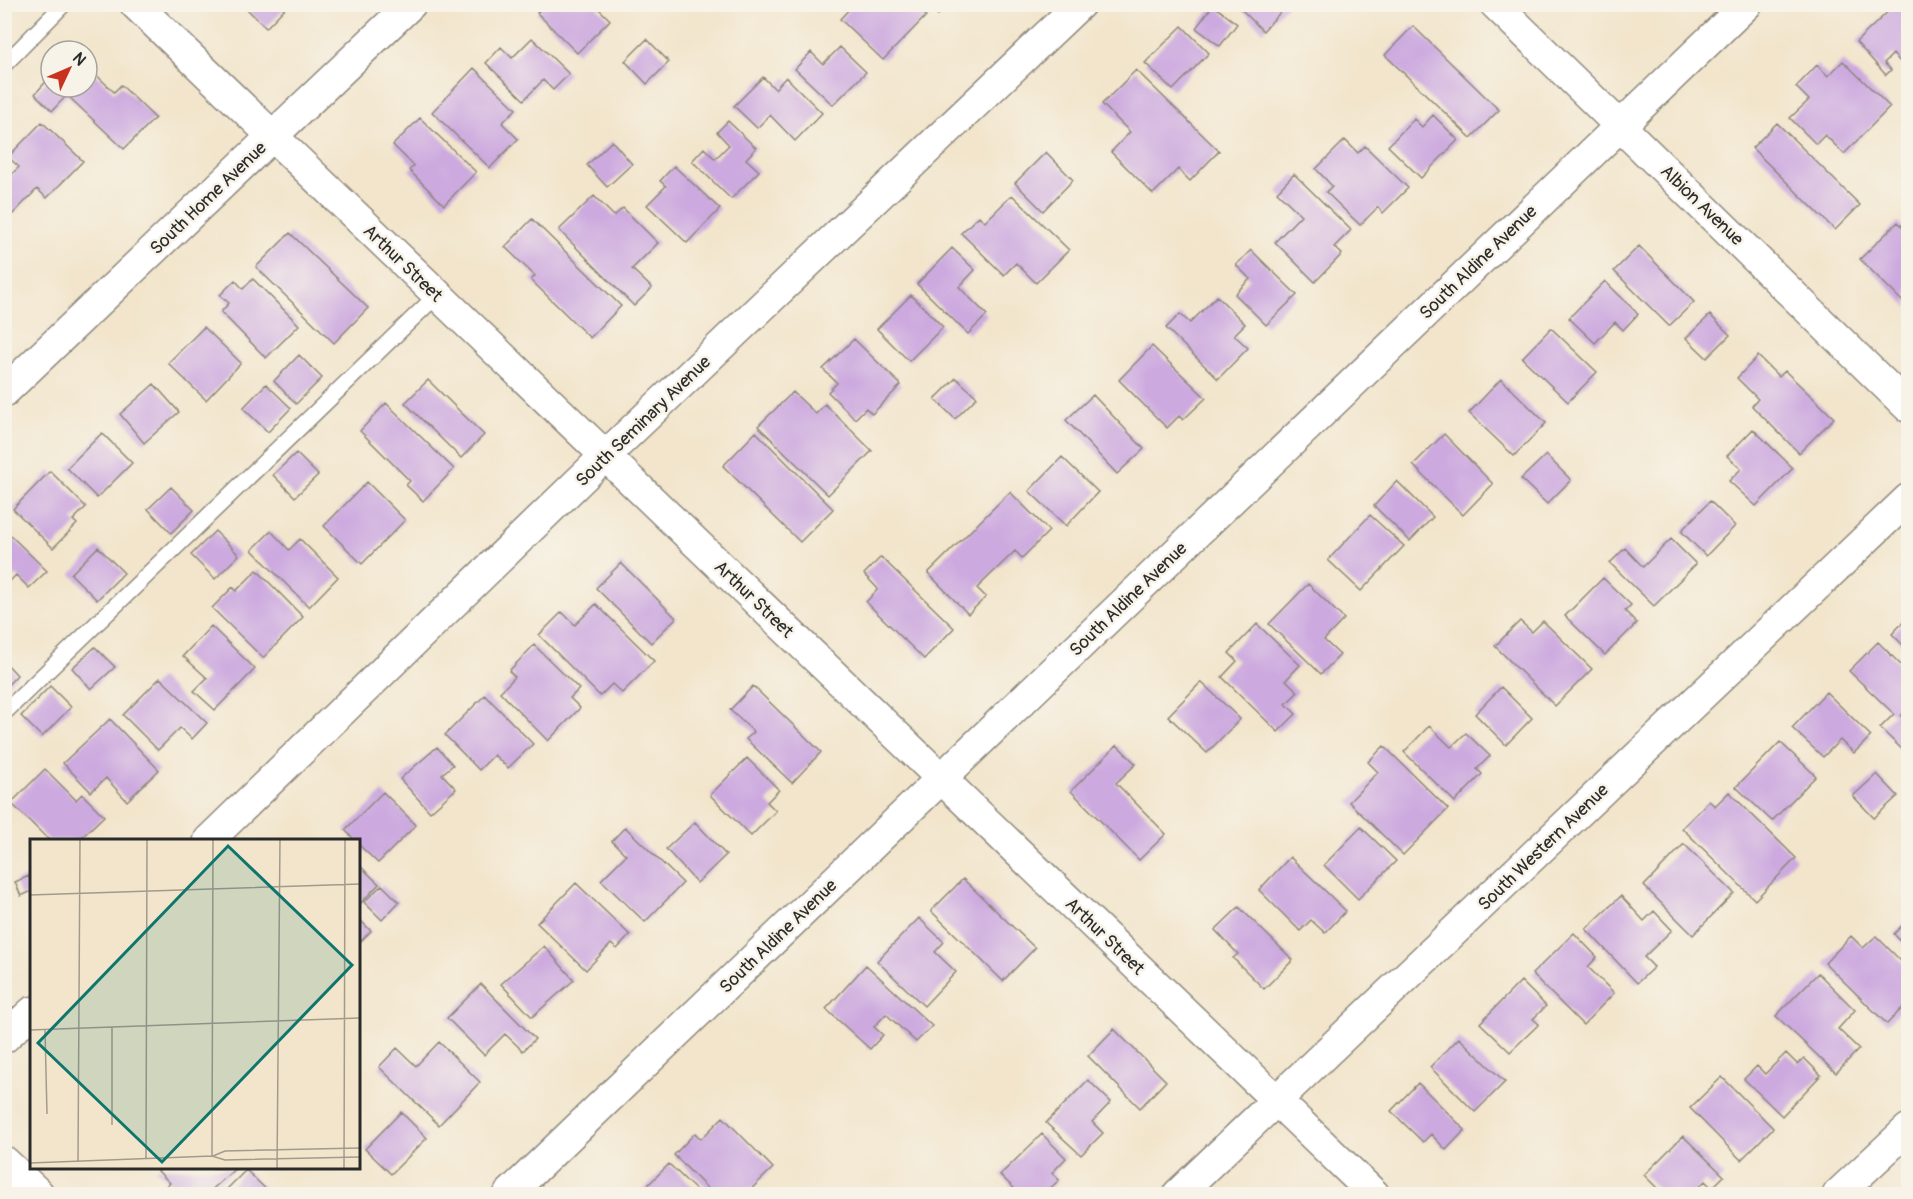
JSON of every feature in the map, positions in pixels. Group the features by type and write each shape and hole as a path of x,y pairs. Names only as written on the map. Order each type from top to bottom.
{"street":[{"name":"Arthur Street","path":"135,4 1374,1194"},
{"name":"South Home Avenue","path":"4,392 411,4"},
{"name":"South Seminary Avenue","path":"209,839 605,456 1080,4"},
{"name":"Albion Avenue","path":"1495,4 1908,407"},
{"name":"South Aldine Avenue","path":"509,1194 1747,4"},
{"name":"South Western Avenue","path":"1178,1194 1908,498"},
{"path":"4,1038 30,1014"},
{"path":"1838,1194 1908,1129"},
{"path":"4,1163 37,1194"}],"lane":[{"path":"4,65 64,4"},
{"path":"4,713 437,296"}],"building":[{"path":"242,4 289,4 266,28"},
{"path":"545,4 594,4 610,20 577,53 537,13"},
{"path":"854,4 914,4 926,16 883,60 840,19"},
{"path":"927,4 948,4 938,15"},
{"path":"1236,4 1288,4 1263,31"},
{"path":"1896,4 1901,4 1908,12 1908,61 1904,66 1893,54 1884,63 1891,70 1886,75 1856,42"},
{"path":"1213,5 1237,24 1220,46 1196,28"},
{"path":"1182,26 1209,53 1173,90 1145,63"},
{"path":"1413,26 1499,110 1471,138 1385,55"},
{"path":"532,38 569,74 553,90 543,80 524,100 486,63 501,47 512,58"},
{"path":"647,39 669,62 647,84 625,61"},
{"path":"840,47 866,72 833,105 795,69 811,52 823,64"},
{"path":"1843,61 1890,107 1844,154 1825,135 1816,144 1790,118 1809,100 1796,87 1817,65 1828,76"},
{"path":"474,68 516,109 502,123 518,139 490,168 432,112"},
{"path":"1136,70 1219,151 1190,181 1178,169 1153,194 1111,152 1130,132 1102,104"},
{"path":"763,77 775,89 786,77 822,113 795,141 770,115 757,128 734,106"},
{"path":"99,78 114,92 121,85 155,118 124,149 71,99 99,99"},
{"path":"40,99 63,99 52,111"},
{"path":"1433,115 1458,140 1421,178 1388,146 1414,119 1422,127"},
{"path":"420,118 476,172 444,205 409,170 414,166 393,145"},
{"path":"728,121 756,148 746,159 759,171 731,199 692,161 704,148 715,159 729,145 717,132"},
{"path":"42,122 83,161 47,198 37,189 13,214 4,206 4,182 19,167 8,157"},
{"path":"1777,123 1860,205 1835,230 1752,148"},
{"path":"1345,140 1358,153 1365,146 1408,188 1383,213 1378,207 1360,225 1326,192 1332,186 1316,169"},
{"path":"612,141 632,164 607,187 587,165"},
{"path":"1046,152 1073,180 1043,211 1015,183"},
{"path":"674,166 720,209 687,243 647,205 666,186 660,181"},
{"path":"1294,174 1351,230 1334,247 1342,254 1315,282 1275,242 1301,215 1277,192"},
{"path":"1012,195 1069,250 1036,283 1016,263 1004,275 961,233 979,216 985,222"},
{"path":"594,196 614,216 623,208 658,243 632,269 652,288 634,306 559,230"},
{"path":"532,219 621,306 590,338 531,280 535,276 505,247"},
{"path":"1898,222 1908,232 1908,307 1860,259"},
{"path":"290,233 368,308 334,343 256,267"},
{"path":"1639,246 1694,302 1669,326 1614,271"},
{"path":"952,248 975,270 959,287 987,315 968,334 917,284"},
{"path":"1251,250 1297,295 1266,325 1235,294 1250,279 1236,265"},
{"path":"253,279 299,325 266,358 221,312 229,303 220,295 235,280 243,289"},
{"path":"1605,281 1638,314 1623,330 1615,322 1595,343 1569,318"},
{"path":"911,295 943,327 909,361 877,329"},
{"path":"1217,296 1245,324 1234,335 1248,348 1218,379 1166,328 1180,314 1190,323"},
{"path":"1710,315 1730,335 1707,358 1686,338"},
{"path":"204,327 241,363 206,400 168,363"},
{"path":"1551,328 1597,372 1568,402 1522,358"},
{"path":"854,339 901,385 872,414 866,408 855,419 828,392 837,383 823,369"},
{"path":"1152,346 1206,398 1183,420 1179,416 1167,428 1119,380"},
{"path":"299,355 322,378 296,404 274,381"},
{"path":"1758,356 1779,377 1785,371 1834,418 1799,453 1752,406 1758,399 1737,378"},
{"path":"956,378 977,397 955,419 935,399"},
{"path":"1501,379 1546,423 1514,456 1469,413"},
{"path":"428,380 484,435 461,458 405,403"},
{"path":"154,384 179,412 144,443 120,414"},
{"path":"266,384 291,408 268,432 243,408"},
{"path":"793,392 816,414 825,404 872,451 828,495 758,426"},
{"path":"1093,395 1144,449 1117,474 1066,420"},
{"path":"386,403 454,469 423,501 406,485 410,481 360,431"},
{"path":"1753,429 1793,468 1756,506 1729,481 1741,469 1727,456"},
{"path":"756,432 833,509 800,542 723,466"},
{"path":"102,433 132,463 97,498 67,468"},
{"path":"1444,434 1493,484 1463,515 1413,465"},
{"path":"296,453 318,475 295,497 273,475"},
{"path":"1546,455 1571,480 1547,504 1521,479"},
{"path":"1062,457 1098,492 1066,526 1029,491"},
{"path":"50,471 86,507 73,520 77,524 53,548 13,509"},
{"path":"1397,481 1433,517 1410,541 1374,506"},
{"path":"367,482 405,520 362,564 324,526"},
{"path":"171,487 194,510 171,533 148,509"},
{"path":"1010,492 1049,531 1022,558 1015,551 977,588 986,597 968,614 928,573"},
{"path":"1710,501 1735,526 1706,556 1681,531"},
{"path":"1370,515 1404,546 1361,591 1328,560"},
{"path":"4,529 47,571 29,588 16,575 6,585 4,583"},
{"path":"215,531 239,555 215,579 191,555"},
{"path":"271,531 289,550 300,539 338,577 309,607 252,550"},
{"path":"1671,539 1696,564 1654,606 1610,563 1625,548 1643,567"},
{"path":"98,547 124,573 97,600 71,574"},
{"path":"881,557 954,628 924,659 866,602 878,589 864,574"},
{"path":"621,563 676,618 651,643 596,588"},
{"path":"257,570 303,617 263,658 212,608 233,587 236,591"},
{"path":"1603,578 1631,605 1625,611 1637,623 1605,655 1565,616"},
{"path":"1308,584 1344,619 1324,640 1340,655 1321,674 1269,624"},
{"path":"596,604 654,661 622,693 612,684 600,696 539,635 562,612 575,625"},
{"path":"1908,617 1908,650 1892,634"},
{"path":"1520,621 1532,632 1543,621 1592,669 1555,706 1495,646"},
{"path":"1257,624 1300,665 1286,680 1298,692 1286,704 1296,714 1278,732 1222,677 1237,661 1229,653"},
{"path":"211,626 255,669 215,710 194,691 207,678 183,656"},
{"path":"1878,642 1908,672 1908,708 1901,716 1908,722 1907,754 1880,728 1894,714 1849,671"},
{"path":"534,645 579,689 570,698 580,708 548,741 500,692 515,677 509,671"},
{"path":"95,647 115,667 91,689 72,668"},
{"path":"5,662 17,675 5,688"},
{"path":"160,678 207,723 192,739 180,728 158,750 123,715"},
{"path":"1201,682 1240,719 1207,753 1168,716"},
{"path":"50,686 71,707 42,737 21,716"},
{"path":"753,686 821,752 792,783 746,739 754,732 730,710"},
{"path":"1501,687 1532,718 1506,745 1475,714"},
{"path":"1826,692 1871,736 1854,753 1840,740 1823,757 1792,728"},
{"path":"485,695 533,744 508,768 494,755 479,770 445,735"},
{"path":"110,719 159,770 127,801 106,778 91,792 63,763"},
{"path":"1429,726 1451,747 1466,733 1490,756 1477,769 1482,774 1455,802 1404,752"},
{"path":"1780,742 1816,776 1772,821 1736,787"},
{"path":"1117,745 1136,764 1116,783 1166,834 1139,860 1071,791"},
{"path":"1384,746 1448,809 1403,855 1349,802 1378,772 1368,762"},
{"path":"437,747 453,765 442,774 456,789 430,812 400,779"},
{"path":"747,758 779,790 767,802 776,811 751,836 710,795"},
{"path":"45,769 76,800 82,794 104,816 80,839 48,839 11,803"},
{"path":"1877,774 1898,796 1874,818 1853,796"},
{"path":"383,792 416,825 378,863 360,846 360,839 354,839 345,830"},
{"path":"1729,792 1796,858 1755,900 1682,828 1709,801 1715,806"},
{"path":"695,822 726,855 697,883 666,849"},
{"path":"625,827 683,883 645,922 601,880 626,855 612,841"},
{"path":"1361,827 1396,861 1358,899 1324,865"},
{"path":"1684,844 1734,893 1693,935 1644,886"},
{"path":"1290,857 1346,911 1325,933 1311,920 1300,931 1259,890"},
{"path":"360,866 379,884 360,904"},
{"path":"29,876 30,892 21,896 15,882"},
{"path":"963,879 1035,948 1003,981 931,911"},
{"path":"576,883 630,935 617,949 611,944 586,970 537,923"},
{"path":"382,885 399,902 382,920 364,902"},
{"path":"1621,896 1644,921 1654,911 1672,930 1644,957 1654,967 1637,983 1586,929"},
{"path":"1239,907 1293,960 1264,989 1233,958 1238,954 1215,930"},
{"path":"919,918 944,942 935,952 956,972 924,1006 877,961"},
{"path":"1908,919 1908,949 1894,934"},
{"path":"360,920 371,931 360,942"},
{"path":"1574,933 1597,957 1588,967 1614,993 1583,1025 1532,974"},
{"path":"1851,936 1863,948 1876,936 1908,968 1908,1002 1887,1024 1825,963"},
{"path":"544,946 574,980 532,1017 501,984"},
{"path":"866,965 932,1026 916,1042 886,1014 874,1027 883,1035 870,1049 826,1009"},
{"path":"1818,973 1855,1010 1838,1029 1859,1049 1836,1073 1776,1016"},
{"path":"1521,981 1546,1006 1533,1019 1539,1024 1510,1052 1480,1023"},
{"path":"481,984 535,1039 523,1051 505,1034 484,1055 447,1018"},
{"path":"1114,1029 1166,1081 1140,1108 1088,1056"},
{"path":"1459,1038 1505,1082 1475,1112 1430,1067"},
{"path":"439,1042 480,1082 439,1125 379,1067 397,1048 416,1066"},
{"path":"1786,1053 1797,1064 1804,1058 1821,1075 1782,1116 1744,1079 1757,1066 1765,1074"},
{"path":"1722,1077 1773,1128 1741,1160 1690,1108"},
{"path":"1088,1080 1111,1102 1092,1122 1103,1133 1081,1155 1046,1123"},
{"path":"1418,1083 1465,1130 1446,1150 1431,1134 1423,1142 1391,1111"},
{"path":"401,1112 427,1138 391,1174 365,1149"},
{"path":"723,1117 773,1168 746,1194 713,1194 674,1155 695,1133 701,1139"},
{"path":"1042,1134 1066,1158 1052,1173 1059,1180 1044,1194 1020,1194 1000,1175"},
{"path":"1683,1136 1724,1176 1712,1188 1705,1181 1692,1194 1663,1194 1644,1175"},
{"path":"669,1164 700,1194 639,1194"},
{"path":"156,1169 235,1169 207,1194 170,1194 164,1189 170,1183"},
{"path":"246,1170 271,1194 222,1194"}]}
